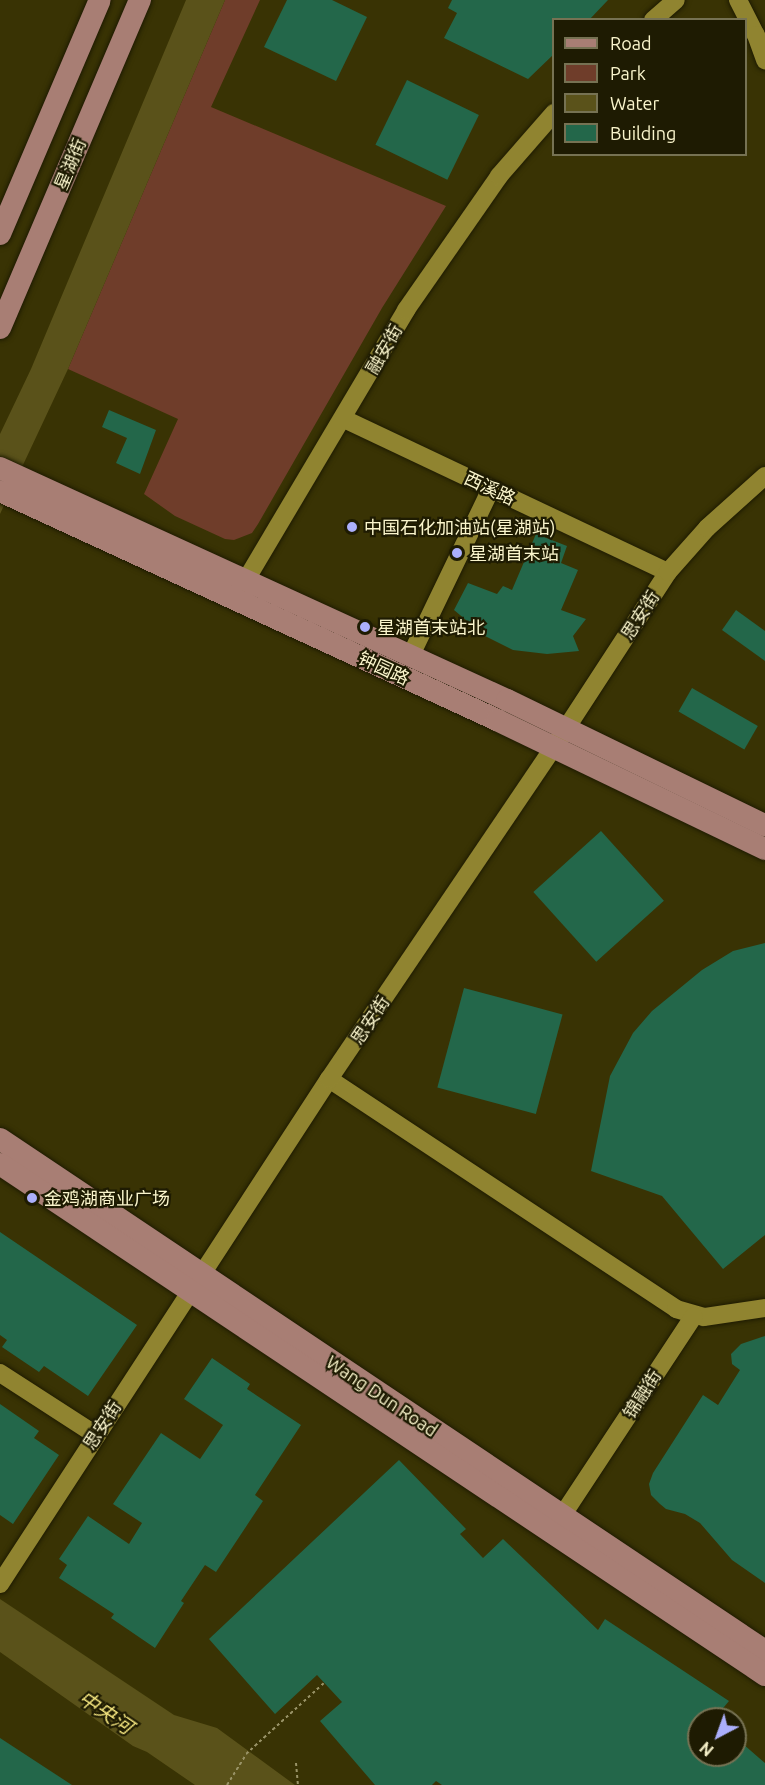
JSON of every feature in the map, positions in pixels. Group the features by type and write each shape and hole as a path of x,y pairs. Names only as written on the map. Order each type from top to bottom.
{"main road":[{"name":"星湖街","path":"0,234 100,0"},
{"name":"星湖街","path":"0,328 140,0"},
{"name":"钟园路","path":"0,468 14,490 234,599 554,747 765,849"},
{"name":"钟园路","path":"14,490 246,579 566,728 765,825"},
{"name":"Wang Dun Road","path":"0,1139 196,1283"},
{"name":"Wang Dun Road","path":"0,1164 196,1283 557,1524 765,1675"},
{"name":"Wang Dun Road","path":"557,1524 765,1651"}],"street":[{"path":"654,18 676,0"},
{"path":"738,0 756,35 765,60"},
{"name":"融安街","path":"234,599 344,419 406,310 453,239 499,176 552,115"},
{"name":"西溪路","path":"344,419 668,572"},
{"name":"思安街","path":"0,1584 330,1079 554,747 668,572 707,528 765,476"},
{"path":"411,655 491,489"},
{"path":"330,1079 676,1309 694,1316 716,1317 765,1308"},
{"name":"锦融街","path":"557,1524 694,1316"},
{"path":"0,1373 96,1435"}],"path":[{"path":"227,1785 246,1754 324,1683"},
{"path":"296,1762 298,1785"}],"green space":[{"path":"225,0 260,0 211,107 446,206 382,308 258,524 252,533 234,540 225,539 175,516 144,494 178,419 68,369"}],"water":[{"path":"186,0 225,0 68,369 0,514 0,434 31,369"},
{"name":"中央河","path":"0,1599 174,1715 217,1728 295,1785 195,1785 147,1752 133,1746 0,1652"}],"building":[{"path":"287,0 332,0 367,17 336,81 264,47"},
{"path":"452,0 608,0 591,18 552,18 552,56 528,79 444,38 457,13 448,8"},
{"path":"407,80 479,115 447,180 375,145"},
{"path":"109,410 156,430 140,474 116,463 127,438 102,427"},
{"path":"536,534 567,546 561,563 578,570 561,610 586,619 573,636 579,651 547,654 513,650 485,636 454,610 468,583 497,594 503,586 512,590"},
{"path":"736,610 765,631 765,661 722,630"},
{"path":"692,688 758,726 744,749 678,711"},
{"path":"601,831 664,901 596,962 533,892"},
{"path":"765,943 765,1235 723,1269 662,1196 591,1171 610,1076 633,1033 652,1011 702,970 733,951"},
{"path":"464,988 563,1014 536,1114 437,1087"},
{"path":"0,1232 137,1325 88,1396 44,1366 39,1372 2,1347 7,1340 0,1335"},
{"path":"765,1336 765,1583 732,1560 700,1523 685,1514 666,1509 660,1504 651,1495 649,1484 653,1473 703,1395 718,1405 740,1370 732,1364 731,1354 741,1344"},
{"path":"212,1358 250,1384 247,1389 301,1425 255,1495 263,1501 216,1572 205,1565 181,1601 184,1603 155,1648 111,1618 114,1614 59,1578 67,1565 59,1559 88,1516 129,1544 142,1523 113,1504 161,1433 200,1459 223,1425 184,1399"},
{"path":"0,1404 39,1431 34,1438 59,1455 13,1524 0,1515"},
{"path":"399,1460 466,1529 460,1534 483,1558 503,1539 598,1630 605,1619 729,1701 724,1707 687,1707 687,1767 747,1767 747,1747 765,1763 765,1785 442,1785 436,1781 432,1785 375,1785 320,1721 342,1702 317,1675 275,1714 209,1639"},
{"path":"0,1738 72,1785 0,1785"}],"place":[{"name":"中国石化加油站(星湖站)","path":"352,527"},
{"name":"星湖首末站","path":"457,553"},
{"name":"星湖首末站北","path":"365,627"},
{"name":"金鸡湖商业广场","path":"32,1198"}]}
